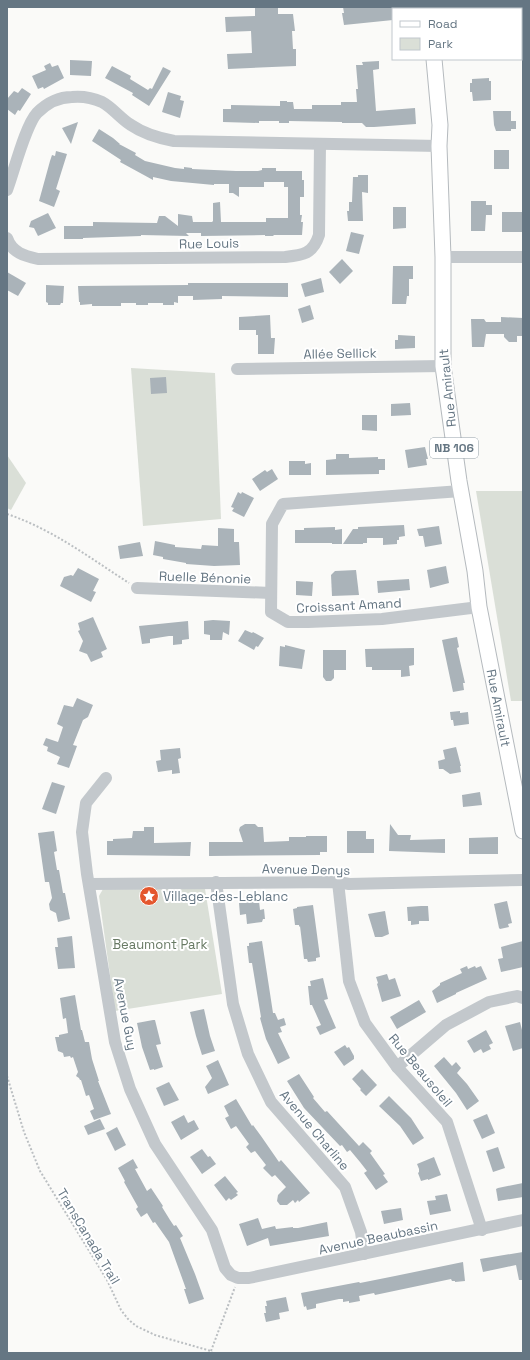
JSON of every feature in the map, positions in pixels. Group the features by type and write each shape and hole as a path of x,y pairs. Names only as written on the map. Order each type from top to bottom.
{"main road":[{"name":"Rue Amirault","path":"434,60 440,125 439,146 444,257 443,366 461,491 475,572 479,607 523,831"}],"street":[{"path":"7,190 28,130 37,114 52,101 67,97 81,96 92,98 103,103 131,125 151,136 174,141 439,146"},
{"name":"Rue Louis","path":"7,238 9,244 22,255 38,259 302,255 313,248 319,235 320,144"},
{"path":"444,257 523,258"},
{"name":"Allée Sellick","path":"237,369 443,366"},
{"name":"Croissant Amand","path":"461,491 283,504 272,524 271,612 288,622 382,620 479,607"},
{"name":"Ruelle Bénonie","path":"137,588 271,593"},
{"name":"Avenue Guy","path":"106,778 86,803 82,832 115,1042 130,1089 155,1144 212,1230 225,1268 230,1275 238,1278"},
{"name":"Avenue Denys","path":"89,884 216,882 338,882 349,884 523,880"},
{"name":"Avenue Charline","path":"216,882 233,1004 248,1054 270,1102 345,1188 361,1232 364,1254"},
{"name":"Rue Beausoleil","path":"338,882 349,980 365,1023 397,1067 447,1122 482,1230"},
{"path":"397,1067 446,1025 489,1002 517,996 523,998"},
{"name":"Avenue Beaubassin","path":"238,1278 249,1278 482,1230 489,1227 523,1220"}],"path":[{"path":"7,514 38,526 58,537 137,588"},
{"name":"TransCanada Trail","path":"7,1076 24,1132 40,1171 107,1280 121,1310 136,1326 155,1335 212,1352 226,1308 238,1278"}],"green space":[{"path":"131,368 215,373 221,519 143,526"},
{"path":"7,455 26,483 11,510 7,508"},
{"path":"476,491 523,491 523,701 511,701"},
{"name":"Beaumont Park","path":"103,889 205,889 222,994 115,1011 99,896"}],"building":[{"path":"255,7 278,7 278,14 293,14 295,31 292,31 293,49 296,49 296,66 228,69 227,54 252,53 251,31 226,32 225,17 255,16"},
{"path":"343,7 393,7 392,20 344,25 342,13 344,13"},
{"path":"70,60 92,61 91,76 70,75"},
{"path":"379,61 379,69 373,70 376,111 415,108 416,124 366,127 362,123 342,122 223,122 223,109 231,109 231,105 280,106 280,101 287,101 293,102 294,109 312,109 312,105 341,105 341,102 357,102 356,89 358,89 356,65 363,65 362,62"},
{"path":"50,63 52,67 58,65 64,78 44,89 43,87 38,89 32,76 46,70 44,66"},
{"path":"112,66 131,76 130,79 148,90 150,88 152,89 163,67 171,71 149,106 132,95 133,93 105,78"},
{"path":"489,78 489,81 491,81 491,100 473,101 472,92 470,92 470,83 472,83 472,79"},
{"path":"22,88 31,94 20,111 18,110 15,115 7,109 7,99 14,91 18,93"},
{"path":"168,92 181,96 180,100 184,101 180,118 162,112"},
{"path":"493,111 511,111 511,121 516,121 516,129 511,129 511,131 496,131"},
{"path":"78,122 71,144 62,128"},
{"path":"99,129 119,144 136,153 135,155 145,161 175,168 184,169 184,167 192,169 258,171 262,170 262,168 276,168 276,171 302,171 302,180 304,180 304,197 300,197 300,215 302,215 301,222 303,222 302,235 201,236 201,233 186,233 189,236 141,235 64,239 64,226 93,226 93,222 157,223 159,216 165,216 178,226 178,214 192,216 193,222 212,222 213,203 220,202 221,222 266,222 266,218 288,218 288,187 284,187 284,182 264,182 264,187 239,187 239,197 233,193 229,193 229,184 214,185 171,181 153,177 153,180 120,162 121,160 92,141"},
{"path":"494,150 509,150 509,169 494,169"},
{"path":"56,151 67,154 56,189 60,191 54,207 39,201 52,155 55,156"},
{"path":"358,175 368,175 368,193 362,192 363,221 348,221 347,211 349,211 349,202 352,202 353,177 358,177"},
{"path":"471,201 486,201 486,205 492,205 492,215 486,215 485,231 471,231"},
{"path":"393,207 406,207 406,228 393,229"},
{"path":"502,212 523,212 523,232 502,232"},
{"path":"48,213 56,228 38,236 34,228 29,227 31,221"},
{"path":"351,232 364,235 359,254 346,251"},
{"path":"342,259 353,271 340,284 329,272"},
{"path":"393,266 413,266 413,279 409,279 409,296 407,296 406,304 392,304"},
{"path":"7,272 26,283 18,296 7,290"},
{"path":"321,278 324,292 305,297 301,284"},
{"path":"188,283 288,283 288,297 222,296 222,299 193,300 193,296 178,296 178,303 174,302 174,305 163,305 163,303 136,305 136,303 121,303 121,306 92,306 92,304 80,305 79,302 78,286 188,285"},
{"path":"46,285 64,286 63,303 60,305 48,305 46,302"},
{"path":"310,305 314,319 302,323 298,309"},
{"path":"270,315 271,338 275,338 274,354 258,354 258,335 256,335 256,330 239,330 239,317"},
{"path":"501,317 523,318 523,336 517,336 517,342 509,342 504,337 504,334 486,334 484,347 472,347 471,319 484,319 486,322 501,322"},
{"path":"398,335 415,336 415,348 395,349 395,340 398,340"},
{"path":"166,377 167,393 151,394 150,378"},
{"path":"410,403 411,415 391,416 391,404"},
{"path":"362,415 377,415 377,431 362,430"},
{"path":"425,447 428,459 426,459 427,465 408,468 405,450"},
{"path":"336,454 349,454 349,458 378,457 378,459 385,459 385,470 379,470 379,474 326,475 326,460 336,459"},
{"path":"289,461 305,461 305,464 311,463 311,475 289,475"},
{"path":"272,469 278,479 260,491 252,479 265,470 267,472"},
{"path":"238,492 241,494 242,492 254,498 244,517 232,511 234,508 231,507"},
{"path":"404,525 405,536 399,537 397,544 383,545 383,538 367,538 367,543 363,544 343,544 353,529 358,529 358,527"},
{"path":"439,526 442,544 425,547 423,536 419,536 417,529"},
{"path":"335,527 335,530 342,529 342,544 295,543 295,530 304,530 304,528"},
{"path":"218,528 234,529 234,542 239,542 240,565 214,566 186,564 163,559 163,557 153,555 155,541 175,545 175,547 201,549 202,545 218,546"},
{"path":"140,542 143,556 120,559 118,546"},
{"path":"446,566 449,583 430,588 427,570"},
{"path":"78,568 99,579 93,591 96,592 91,602 60,586 64,577 71,575 73,576"},
{"path":"356,570 359,595 332,596 331,575 335,571"},
{"path":"409,579 410,590 378,593 377,581"},
{"path":"296,581 313,582 312,596 296,595"},
{"path":"93,617 107,649 101,652 103,657 91,662 87,654 79,651 83,641 78,631 80,630 78,623"},
{"path":"188,621 189,639 182,640 182,644 173,645 173,636 169,636 150,639 150,643 142,644 139,626"},
{"path":"204,621 230,621 229,635 223,632 222,640 210,640 210,635 204,634"},
{"path":"245,630 252,633 253,632 264,638 254,650 238,641"},
{"path":"457,637 459,647 457,648 465,683 463,683 464,690 453,692 442,640"},
{"path":"285,645 305,650 302,669 279,666 280,646 285,647"},
{"path":"414,648 414,665 409,666 410,676 401,677 401,670 372,670 372,667 366,667 365,649"},
{"path":"323,650 346,650 346,670 334,670 334,678 331,681 326,681 323,677"},
{"path":"77,698 93,705 88,717 83,720 73,745 77,746 69,768 57,764 60,757 47,751 48,747 43,745 46,738 58,742 63,727 57,724 64,705 73,707"},
{"path":"460,711 460,713 468,712 469,724 454,726 453,720 451,720 450,712"},
{"path":"456,747 461,772 450,774 443,769 439,769 438,761 445,759 443,750"},
{"path":"180,748 181,758 178,759 180,773 172,774 172,770 158,772 156,761 161,760 160,750"},
{"path":"52,782 65,786 56,814 42,809"},
{"path":"480,792 482,805 463,807 462,795"},
{"path":"245,824 255,824 258,827 263,827 264,842 289,841 289,837 327,836 327,852 320,852 320,855 209,856 209,842 243,842 239,830 240,827"},
{"path":"390,824 398,835 411,835 410,840 445,839 445,853 389,851"},
{"path":"144,827 154,827 154,843 191,842 190,856 107,855 107,841 113,841 113,839 132,838 133,831 144,831"},
{"path":"54,831 57,851 54,852 57,870 59,870 70,919 58,922 56,913 50,910 49,904 52,898 49,882 45,882 38,833"},
{"path":"347,831 366,831 366,839 374,839 374,853 347,853"},
{"path":"498,837 498,854 469,854 469,838"},
{"path":"259,901 260,910 264,909 265,919 263,919 262,922 247,924 246,914 240,915 239,903"},
{"path":"507,901 512,923 508,924 509,927 500,929 494,904"},
{"path":"313,905 320,957 316,958 316,961 308,962 307,959 304,959 300,926 295,925 293,909"},
{"path":"428,906 429,921 419,921 419,924 411,925 411,921 408,921 407,907"},
{"path":"385,911 389,934 382,937 375,937 368,914"},
{"path":"72,936 75,968 58,969 55,947 58,947 57,938"},
{"path":"262,941 273,1013 275,1013 278,1020 284,1018 286,1025 280,1027 282,1032 278,1033 290,1058 278,1064 266,1039 260,1018 252,963 249,963 247,946 249,946 249,943"},
{"path":"523,941 523,967 501,972 498,959 503,958 501,947"},
{"path":"467,966 468,969 475,966 476,968 481,966 487,979 437,1003 432,991 440,985 440,983 462,973 460,969"},
{"path":"387,974 389,980 395,978 401,996 382,1002 376,977"},
{"path":"323,978 328,999 324,1000 336,1028 320,1035 316,1027 321,1025 312,1005 310,1005 308,986 311,986 310,981"},
{"path":"75,995 81,1030 85,1042 89,1042 98,1081 111,1114 94,1120 90,1111 94,1109 89,1095 86,1096 81,1080 76,1076 78,1072 73,1057 64,1057 63,1053 58,1051 55,1037 68,1033 66,1018 63,1019 60,998"},
{"path":"419,1000 426,1012 397,1029 390,1017"},
{"path":"204,1009 215,1051 202,1055 190,1012"},
{"path":"155,1020 161,1044 156,1045 163,1067 150,1070 142,1047 137,1023"},
{"path":"520,1022 523,1034 523,1048 513,1051 505,1026"},
{"path":"486,1030 493,1043 489,1045 491,1049 483,1053 481,1049 474,1053 467,1041"},
{"path":"345,1045 347,1048 349,1047 354,1059 344,1066 334,1052"},
{"path":"444,1057 452,1066 456,1062 461,1068 457,1073 479,1101 467,1110 456,1093 434,1066"},
{"path":"218,1060 229,1085 208,1094 205,1087 212,1078 206,1066"},
{"path":"362,1069 377,1085 366,1096 352,1079"},
{"path":"299,1074 314,1097 313,1098 325,1112 327,1111 359,1146 363,1142 372,1151 370,1153 385,1174 383,1175 388,1182 376,1190 364,1173 367,1171 350,1150 347,1152 342,1145 340,1146 304,1108 287,1081"},
{"path":"169,1082 179,1100 164,1106 156,1088"},
{"path":"389,1096 411,1118 424,1138 413,1145 400,1126 379,1106"},
{"path":"236,1099 252,1126 253,1125 279,1162 281,1160 310,1193 299,1202 298,1200 295,1203 293,1200 287,1205 280,1205 277,1201 278,1195 286,1187 275,1175 272,1177 263,1168 266,1165 255,1151 251,1153 246,1147 249,1144 236,1126 231,1129 225,1118 229,1116 224,1106"},
{"path":"487,1114 495,1133 482,1139 473,1120"},
{"path":"184,1115 188,1123 194,1120 199,1129 181,1140 171,1122"},
{"path":"100,1119 105,1129 88,1135 84,1126"},
{"path":"117,1127 126,1145 115,1151 106,1133"},
{"path":"498,1147 505,1168 493,1172 486,1151"},
{"path":"202,1149 216,1164 202,1174 190,1157"},
{"path":"434,1157 441,1175 421,1181 417,1164"},
{"path":"133,1159 138,1168 135,1169 147,1191 151,1188 174,1226 176,1225 183,1236 180,1238 204,1299 189,1304 184,1289 186,1289 169,1242 155,1222 153,1223 147,1213 141,1217 136,1209 138,1207 118,1168"},
{"path":"225,1176 238,1192 236,1193 238,1195 231,1200 229,1198 226,1201 214,1185"},
{"path":"523,1183 523,1197 498,1201 496,1189"},
{"path":"447,1194 451,1211 430,1215 427,1201 436,1200 435,1196"},
{"path":"401,1208 403,1220 384,1224 381,1211"},
{"path":"258,1218 262,1229 275,1226 276,1229 293,1227 298,1228 327,1222 329,1236 270,1246 268,1238 247,1246 239,1224"},
{"path":"523,1252 523,1280 519,1280 516,1265 483,1272 480,1259"},
{"path":"463,1262 465,1281 455,1282 451,1279 375,1295 374,1293 359,1296 360,1301 349,1303 349,1301 343,1302 343,1299 339,1299 316,1304 316,1308 307,1310 306,1306 304,1307 301,1293 360,1283"},
{"path":"286,1297 289,1311 279,1313 280,1319 266,1322 264,1313 266,1313 266,1301"}],"place":[{"name":"Village-des-Leblanc","path":"149,896"}]}
